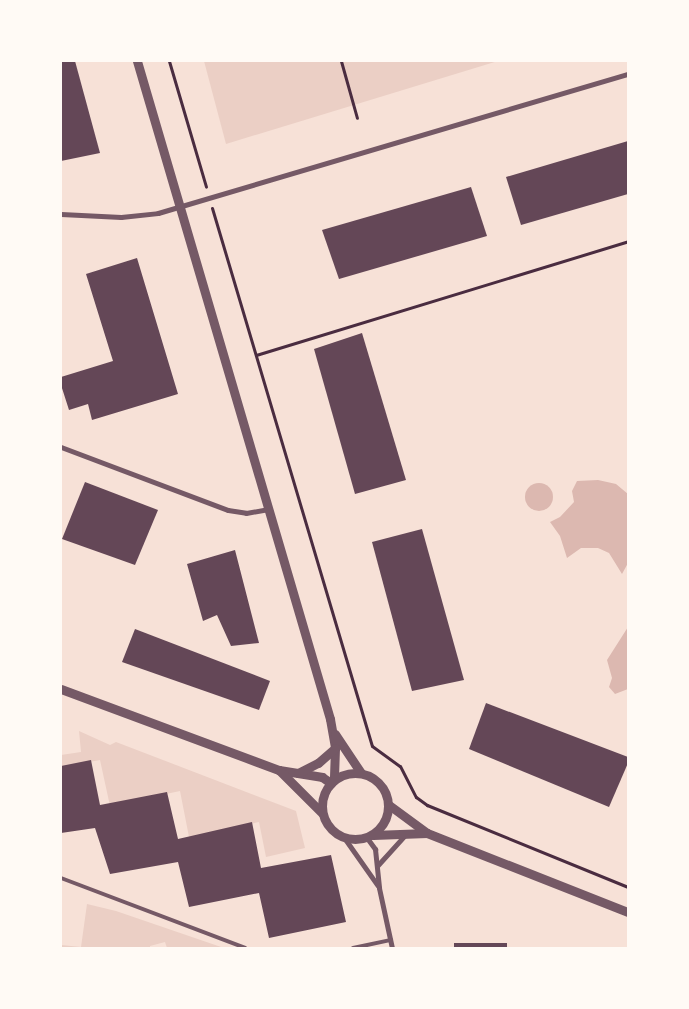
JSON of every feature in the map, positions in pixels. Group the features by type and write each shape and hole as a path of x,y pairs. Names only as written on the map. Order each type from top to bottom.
{"street":[{"path":"137,61 333,731 335,748 332,781 322,802 322,813"},
{"path":"61,214 97,217 137,216 180,206 628,74"},
{"path":"61,447 228,510 246,513 269,508"},
{"path":"61,689 279,770 322,777 332,781 352,772 372,777 380,784 389,804 385,822 370,836"},
{"path":"333,731 361,773"},
{"path":"298,773 318,763 335,748"},
{"path":"279,770 322,813 330,829 345,838 356,840 370,836 427,832"},
{"path":"389,804 427,832 628,912"},
{"path":"377,866 409,832"},
{"path":"370,836 375,849 380,888 392,948"},
{"path":"345,838 380,888"}],"lane":[{"path":"61,878 98,890 245,948"},
{"path":"353,948 391,940"}],"path":[{"path":"169,61 372,746 400,766 416,797 427,805 628,887"},
{"path":"341,61 357,118"},
{"path":"256,354 628,241"}],"shaded area":[{"path":"204,61 498,61 226,144"},
{"path":"598,480 616,484 628,494 628,563 622,574 609,553 598,548 581,548 567,558 560,536 550,522 560,517 574,502 572,491 577,481"},
{"path":"539,483 549,487 553,497 549,507 539,511 529,507 525,497 529,487"},
{"path":"628,627 628,689 615,694 609,687 612,678 607,660"},
{"path":"79,731 110,745 116,742 296,811 305,848 266,857 259,822 189,837 180,791 110,806 100,760 61,767 61,755 81,752"},
{"path":"87,904 116,911 224,948 167,948 165,942 150,946 150,948 61,948 61,945 81,947"}],"building":[{"path":"61,61 75,61 100,153 61,161"},
{"path":"628,141 628,194 521,225 506,177"},
{"path":"471,187 487,236 339,279 322,230"},
{"path":"137,258 178,394 92,420 88,404 69,410 61,385 61,377 113,361 86,274"},
{"path":"362,333 406,480 355,494 314,349"},
{"path":"85,482 158,510 135,565 62,539"},
{"path":"422,529 464,680 412,691 372,542"},
{"path":"235,550 259,643 231,646 217,615 203,621 187,564"},
{"path":"135,629 270,681 259,710 122,662"},
{"path":"486,703 628,757 628,763 609,807 469,749"},
{"path":"91,760 100,805 167,792 178,839 252,822 261,868 331,855 346,922 269,938 259,893 189,907 178,862 110,874 95,828 61,833 61,766"},
{"path":"454,943 507,943 507,948 454,948"}]}
